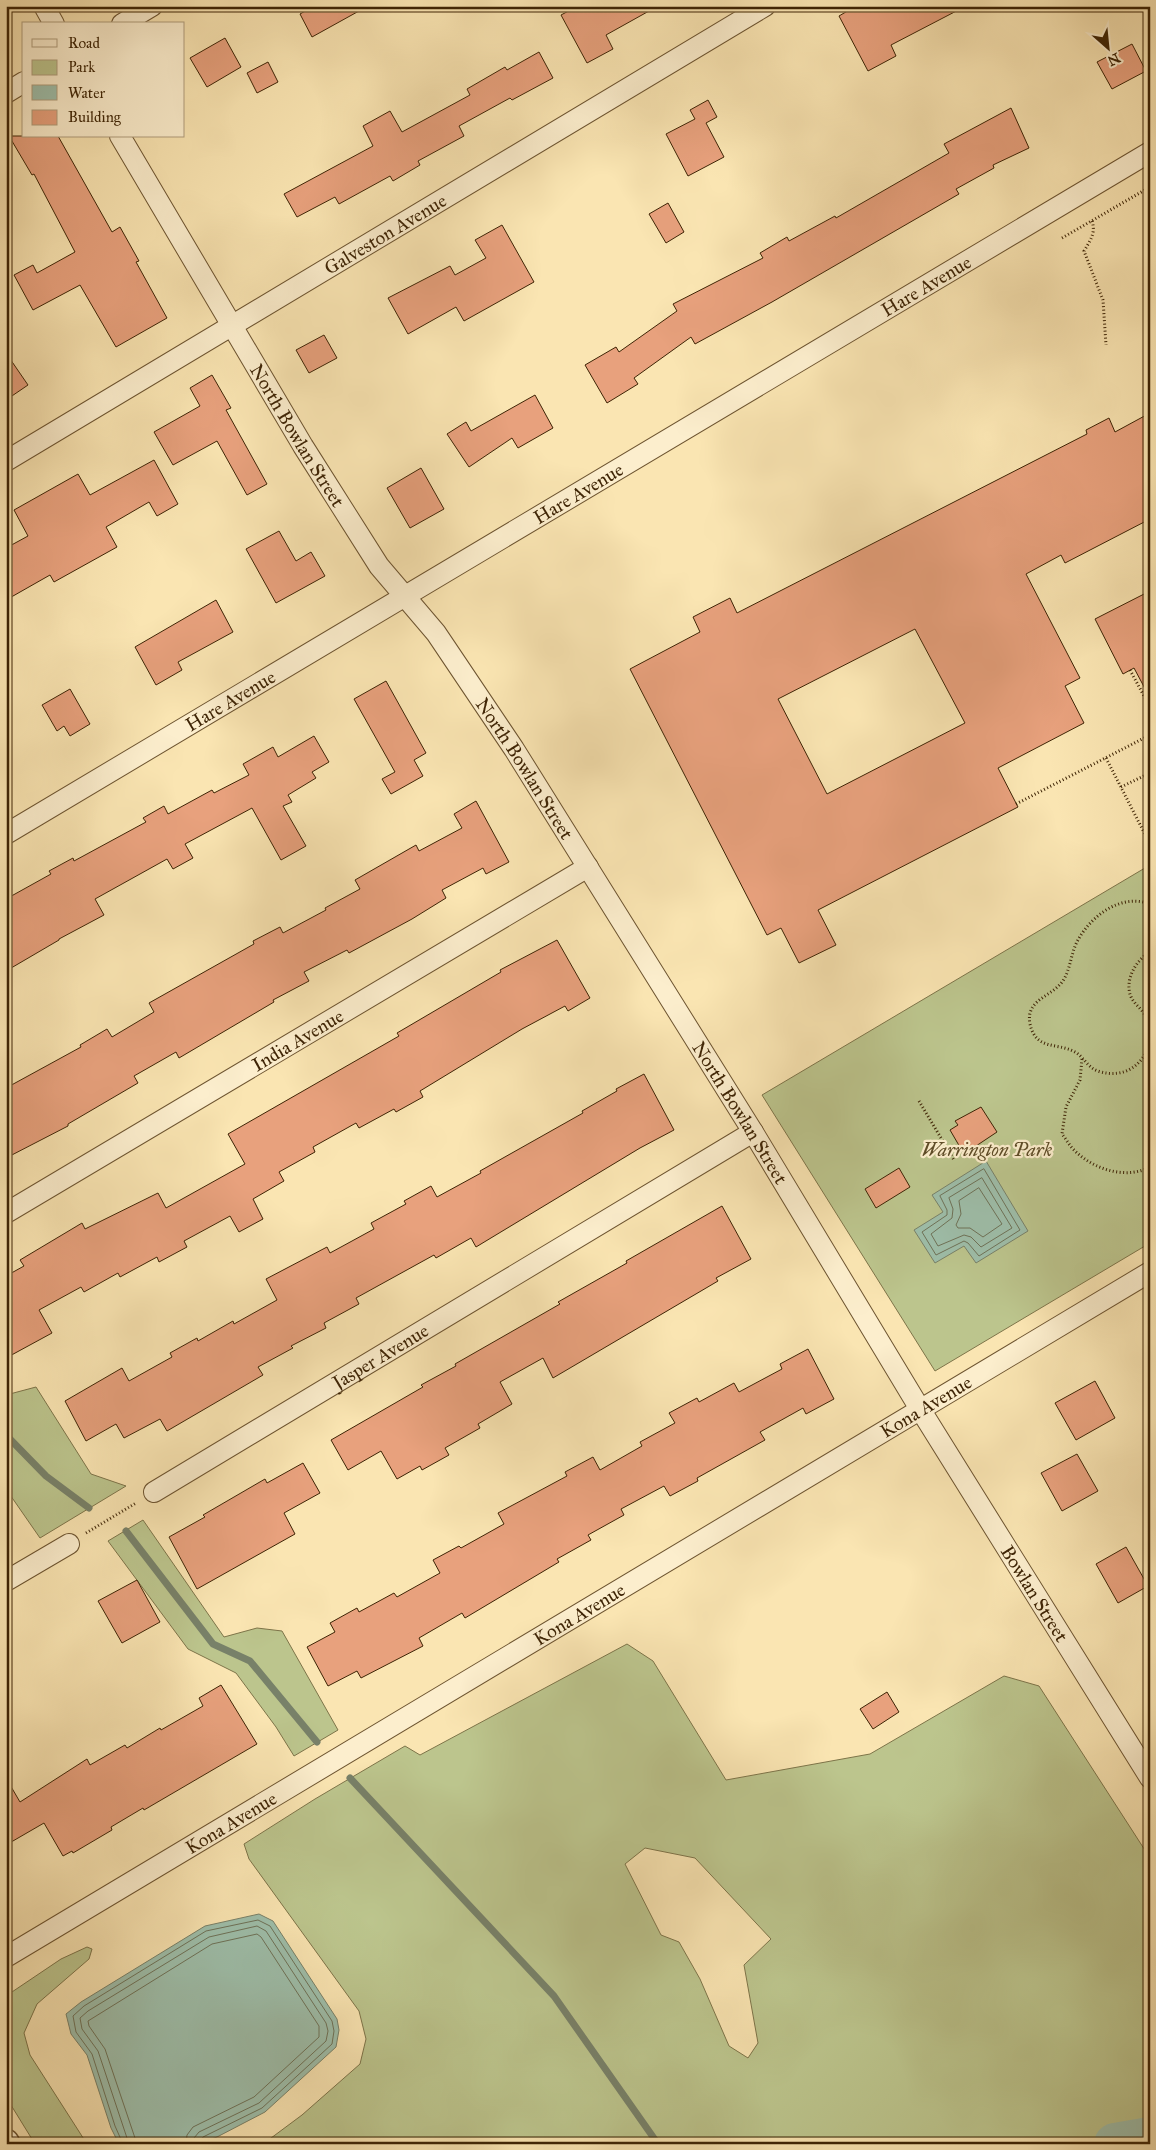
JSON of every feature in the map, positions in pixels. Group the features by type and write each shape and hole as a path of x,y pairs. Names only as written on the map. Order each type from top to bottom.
{"street":[{"path":"44,6 53,22"},
{"path":"125,22 152,6"},
{"name":"Galveston Avenue","path":"6,460 765,6"},
{"path":"6,93 22,83"},
{"name":"North Bowlan Street","path":"121,138 303,446 379,566 436,632 514,749 753,1132 920,1410"},
{"name":"Hare Avenue","path":"6,834 1150,152"},
{"name":"India Avenue","path":"6,1213 588,867"},
{"name":"Jasper Avenue","path":"154,1492 753,1132"},
{"name":"Kona Avenue","path":"6,1957 1150,1272"},
{"name":"Bowlan Street","path":"920,1410 1150,1778"},
{"path":"6,1581 69,1544"}],"path":[{"path":"1062,238 1150,187"},
{"path":"1092,222 1094,228 1091,240 1084,250 1103,300 1106,345"},
{"path":"1130,670 1150,707"},
{"path":"1016,804 1150,735"},
{"path":"1106,758 1150,844"},
{"path":"1121,787 1150,772"},
{"path":"1150,904 1135,901 1121,904 1102,912 1090,922 1077,942 1064,980 1032,1007 1030,1024 1034,1035 1039,1041 1074,1051 1097,1071 1110,1074 1134,1067 1148,1051 1150,1037 1144,1013 1135,1005 1130,995 1130,986 1136,963 1150,952"},
{"path":"1082,1059 1080,1080 1066,1107 1062,1134 1074,1150 1105,1170 1130,1173 1150,1167"},
{"path":"918,1101 954,1160"},
{"path":"69,1544 154,1492"}],"green space":[{"name":"Warrington Park","path":"1150,865 1150,1243 935,1371 762,1095"},
{"path":"36,1387 91,1474 126,1486 40,1538 6,1489 6,1395"},
{"path":"143,1520 224,1637 257,1628 282,1631 338,1730 294,1756 276,1727 236,1673 188,1649 108,1541"},
{"path":"627,1644 653,1661 726,1780 870,1754 1004,1676 1039,1686 1150,1858 1150,2144 263,2144 302,2115 360,2064 366,2039 359,2011 249,1859 244,1844 315,1799 405,1746 420,1755","holes":["645,1848 695,1858 771,1939 744,1965 758,2043 748,2058 729,2046 700,1979 679,1942 661,1935 625,1864"]},
{"path":"87,1947 92,1949 89,1959 37,2004 24,2033 30,2055 87,2144 35,2144 6,2097 6,1996 61,1959"}],"water":[{"path":"986,1161 1028,1231 976,1263 964,1246 935,1263 914,1230 943,1212 932,1195"},
{"path":"259,1914 273,1921 337,2019 339,2030 336,2047 265,2112 217,2137 198,2144 119,2144 111,2128 87,2055 71,2034 66,2014 81,2002 205,1926"}],"building":[{"path":"314,6 368,6 312,37 300,14"},
{"path":"578,6 658,6 606,35 613,49 587,63 561,15"},
{"path":"856,6 966,6 891,45 896,56 868,71 839,16"},
{"path":"225,38 241,67 207,87 190,58"},
{"path":"1132,44 1146,71 1112,89 1097,62"},
{"path":"539,52 553,78 512,100 510,98 459,126 464,136 418,161 420,165 393,181 390,176 339,204 335,197 297,217 284,194 373,146 363,126 390,111 402,132 470,95 467,89 505,67 507,70"},
{"path":"268,62 278,82 257,93 247,73"},
{"path":"708,100 717,117 706,123 724,157 688,176 666,134 695,119 690,110"},
{"path":"1011,108 1029,148 993,165 994,168 956,189 959,194 772,302 695,344 691,337 634,378 638,384 607,403 585,365 616,347 619,352 677,311 673,304 763,258 760,253 787,237 789,241 835,216 836,218 949,153 944,144"},
{"path":"9,136 59,138 112,232 120,227 139,261 136,262 167,318 116,347 80,285 33,310 14,275 33,265 37,273 75,252 34,174 32,175"},
{"path":"668,203 684,232 666,243 649,214"},
{"path":"502,225 534,282 464,321 456,307 408,334 388,298 450,266 455,275 486,258 475,240"},
{"path":"324,335 337,358 309,373 296,350"},
{"path":"6,353 28,385 6,400"},
{"path":"212,375 231,408 226,410 267,484 247,495 217,441 173,465 154,432 200,406 190,388"},
{"path":"535,395 553,428 518,448 512,438 469,467 447,434 466,422 471,431"},
{"path":"1150,413 1150,519 1065,563 1061,555 1026,574 1080,678 1065,686 1084,723 998,768 1018,807 818,910 836,945 799,963 781,928 767,935 630,669 700,632 693,617 730,598 737,613 1087,434 1086,430 1109,418 1115,432","holes":["915,629 965,723 827,794 778,699"]},
{"path":"154,460 178,504 157,516 149,502 106,527 117,547 54,582 50,575 6,600 6,548 28,536 14,510 78,474 90,495"},
{"path":"421,468 444,509 410,528 387,488"},
{"path":"279,531 296,561 311,552 325,576 276,603 246,549"},
{"path":"1150,591 1150,698 1134,668 1123,674 1095,619"},
{"path":"216,600 233,632 178,662 182,670 156,685 135,647"},
{"path":"386,681 426,753 414,760 423,776 391,794 382,779 395,772 354,699"},
{"path":"70,689 90,724 70,736 64,726 57,731 42,705"},
{"path":"314,736 329,762 312,772 316,778 288,795 292,802 283,806 306,846 281,860 252,808 185,844 193,858 173,869 167,859 95,899 104,915 6,971 6,899 51,874 49,871 73,858 74,861 146,822 143,818 164,806 168,814 212,790 214,793 249,775 243,764 273,747 278,757"},
{"path":"476,801 509,862 486,874 483,868 442,890 446,898 412,919 349,953 347,950 304,972 309,981 273,1000 274,1002 179,1058 176,1052 134,1076 138,1083 68,1124 68,1126 6,1158 6,1088 81,1047 80,1045 107,1029 112,1037 154,1012 149,1003 254,944 253,941 280,927 283,933 326,910 325,908 360,889 355,880 416,845 419,851 462,828 454,814"},
{"path":"557,940 590,998 568,1011 565,1006 522,1029 420,1091 423,1097 396,1112 394,1109 359,1128 356,1123 313,1147 315,1152 279,1172 284,1181 253,1199 263,1219 239,1232 230,1216 184,1241 187,1247 159,1262 157,1257 120,1277 118,1273 84,1292 81,1287 39,1310 52,1333 6,1358 6,1276 24,1266 20,1260 82,1223 85,1229 158,1193 166,1208 245,1164 228,1134 399,1036 397,1033 501,972 500,970"},
{"path":"644,1074 674,1130 640,1148 476,1247 471,1238 436,1258 434,1255 356,1298 359,1304 324,1323 326,1328 291,1346 293,1348 258,1367 263,1375 167,1431 160,1419 124,1438 116,1424 86,1441 65,1401 122,1368 129,1381 172,1357 170,1353 197,1338 198,1341 233,1321 234,1324 277,1300 266,1279 327,1247 330,1253 374,1229 371,1223 406,1204 404,1201 431,1186 437,1197 583,1113 582,1111 617,1091 616,1089"},
{"path":"981,1107 997,1132 964,1154 950,1130 958,1125 955,1121"},
{"path":"899,1168 910,1187 876,1208 865,1189"},
{"path":"722,1206 751,1259 716,1278 718,1281 553,1378 543,1358 500,1382 512,1404 478,1424 480,1428 445,1448 449,1455 422,1470 420,1466 397,1479 381,1451 348,1470 331,1440 423,1387 421,1385 456,1366 455,1364 560,1304 558,1302 627,1263 626,1261"},
{"path":"808,1349 834,1399 806,1414 803,1408 760,1432 765,1440 697,1478 698,1481 670,1496 664,1486 621,1509 624,1515 588,1535 591,1540 557,1559 559,1562 465,1618 462,1613 419,1638 423,1646 361,1678 357,1671 328,1686 307,1647 335,1632 330,1623 357,1608 359,1612 394,1593 397,1597 440,1573 433,1560 459,1546 461,1548 504,1524 498,1513 567,1476 565,1472 593,1457 600,1470 642,1446 640,1442 675,1423 669,1413 697,1398 699,1402 734,1383 739,1392 782,1369 780,1364"},
{"path":"1095,1381 1115,1418 1076,1440 1055,1403"},
{"path":"1077,1454 1098,1491 1062,1511 1041,1473"},
{"path":"303,1463 320,1493 284,1513 295,1534 197,1589 169,1537 265,1479 267,1483"},
{"path":"1126,1547 1148,1586 1118,1603 1096,1564"},
{"path":"137,1580 160,1622 122,1643 98,1601"},
{"path":"221,1685 257,1744 144,1810 143,1808 111,1827 112,1830 73,1853 72,1851 63,1856 44,1823 6,1845 6,1778 20,1802 87,1759 90,1765 125,1745 127,1748 160,1728 161,1730 203,1706 199,1698"},
{"path":"887,1692 899,1712 873,1729 860,1709"}],"waterway":[{"path":"6,1435 46,1476 89,1508"},
{"path":"126,1531 213,1644 250,1661 317,1742"},
{"path":"350,1778 554,1996 658,2144"},
{"path":"1115,2144 1150,2138"}]}
